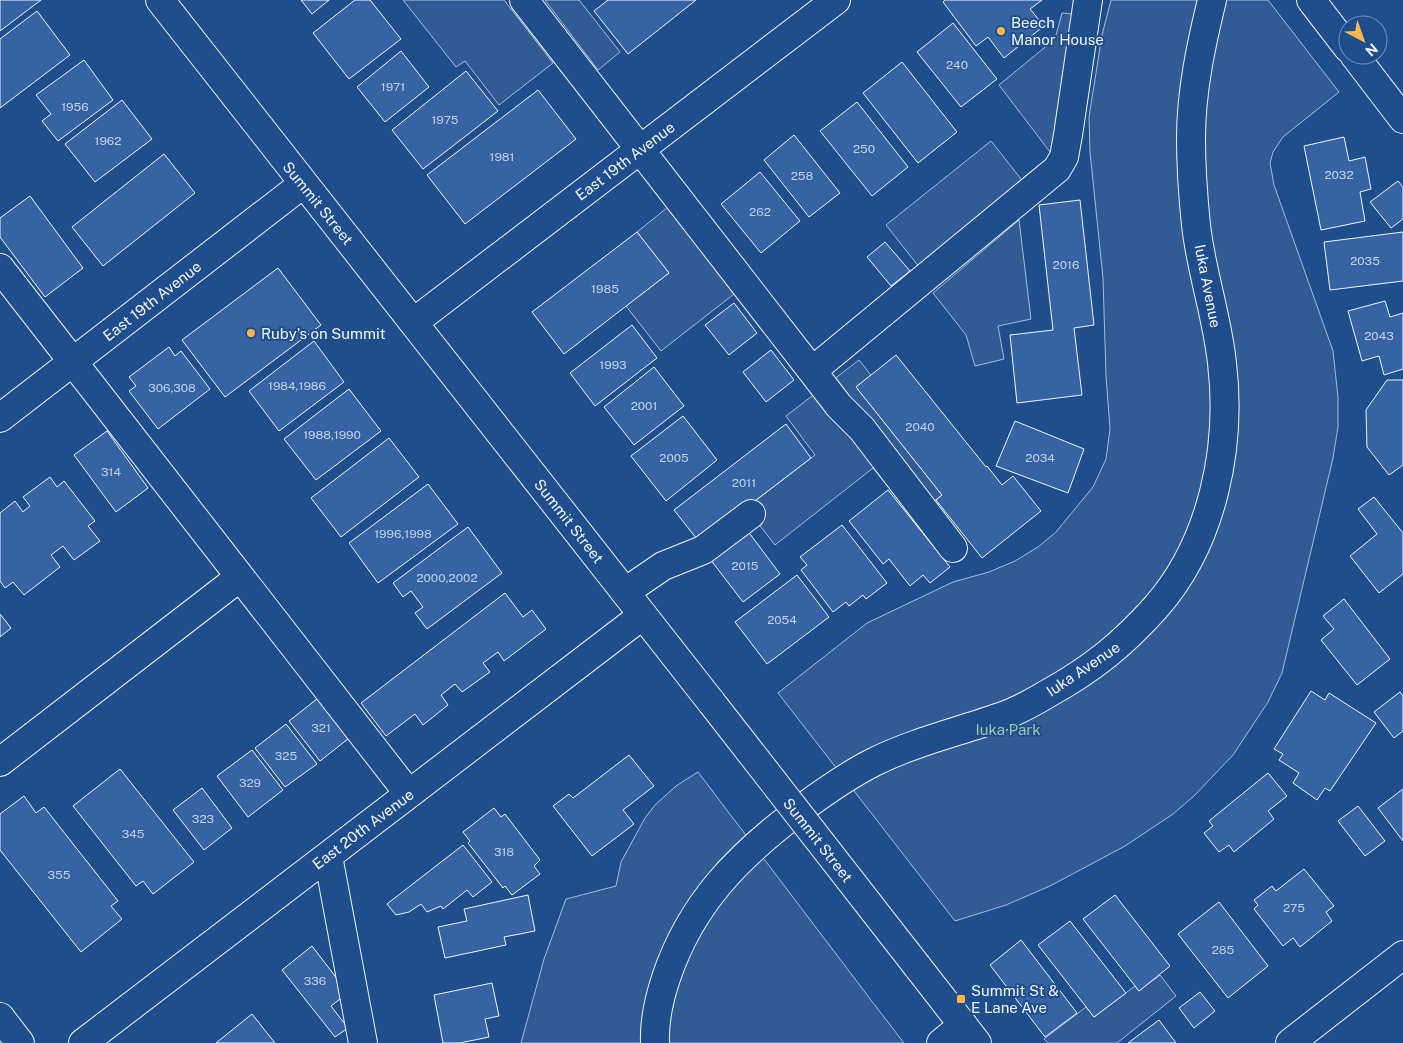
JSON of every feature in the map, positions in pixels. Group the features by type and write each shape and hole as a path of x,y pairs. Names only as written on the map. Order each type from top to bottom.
{"street":[{"name":"Summit Street","path":"160,0 970,1034"},
{"path":"524,0 839,406 862,429 953,548"},
{"name":"East 19th Avenue","path":"414,322 836,0"},
{"path":"812,371 1057,169 1064,157 1088,0"},
{"name":"Iuka Avenue","path":"655,1043 654,1029 660,997 672,960 690,921 707,897 732,868 768,834 828,789 872,763 904,748 1002,717 1066,684 1103,659 1132,633 1160,603 1183,570 1203,529 1216,484 1222,445 1225,402 1222,360 1196,226 1191,136 1200,53 1212,0"},
{"path":"1310,0 1338,35"},
{"path":"1362,65 1403,119"},
{"name":"East 19th Avenue","path":"0,418 303,184"},
{"path":"0,268 409,794"},
{"path":"625,592 663,566 703,550 751,514"},
{"path":"0,762 240,577"},
{"name":"East 20th Avenue","path":"83,1043 643,615"},
{"path":"328,856 364,1043"},
{"path":"1300,1040 1403,954"},
{"path":"0,1017 20,1043"},
{"path":"941,1043 970,1034"}],"shaded area":[{"path":"403,0 504,0 553,63 499,105 465,61 456,67"},
{"path":"545,0 579,0 620,52 598,70"},
{"name":"Iuka Park","path":"1111,0 1268,0 1339,92 1283,137 1273,152 1270,163 1274,185 1333,351 1338,397 1338,427 1333,458 1282,673 1268,702 1233,755 1194,796 1173,814 1125,846 1050,886 1006,905 955,921 778,693 867,623 953,582 989,572 1015,561 1038,547 1056,532 1093,487 1106,459 1110,429 1106,376 1103,278 1090,152 1089,117 1102,35"},
{"path":"1062,13 1094,16 1078,146 1050,152 999,85 1055,39"},
{"path":"991,141 1025,184 920,268 886,225"},
{"path":"668,207 734,294 661,351 626,306 669,273 637,232"},
{"path":"1019,220 1031,319 998,326 1004,359 975,366 966,335 933,293"},
{"path":"859,360 871,375 856,387 942,495 913,517 873,468 775,545 746,508 815,455 786,416"},
{"path":"698,772 904,1043 521,1043 544,959 566,899 616,886 621,862 645,818 655,805 676,786"},
{"path":"1160,975 1176,996 1117,1043 1048,1043 1044,1039 1086,1007 1094,1017 1135,986 1139,991"}],"building":[{"path":"0,0 41,0 0,31"},
{"path":"301,0 329,0 312,14"},
{"path":"355,0 370,0 401,39 349,79 313,33"},
{"path":"608,0 696,0 628,54 594,11"},
{"name":"Beech Manor House","path":"945,0 1042,0 1030,9 1044,26 1004,58 988,37 976,46 943,2"},
{"path":"37,11 70,55 0,108 0,39"},
{"path":"953,23 997,79 961,107 917,52"},
{"path":"401,51 429,87 385,122 357,87"},
{"path":"84,60 113,100 58,141 42,121 51,114 36,95"},
{"path":"902,62 957,132 918,163 863,93"},
{"path":"466,71 498,111 423,169 392,130"},
{"path":"538,90 576,139 465,224 427,175"},
{"path":"122,100 152,139 95,182 65,144"},
{"path":"857,102 908,167 872,196 820,131"},
{"path":"794,135 840,193 809,217 764,160"},
{"path":"1344,137 1349,161 1365,157 1371,189 1360,192 1365,221 1321,230 1304,146"},
{"path":"164,154 195,193 103,266 72,227"},
{"path":"760,172 800,221 761,253 721,204"},
{"path":"1398,181 1403,187 1403,219 1391,228 1370,202"},
{"path":"30,196 83,268 45,297 0,237 0,218"},
{"path":"1080,200 1094,325 1074,328 1082,395 1017,403 1010,335 1053,330 1039,205"},
{"path":"637,232 669,273 564,354 532,312"},
{"path":"1403,232 1403,281 1330,290 1324,242"},
{"path":"885,242 910,271 891,286 867,257"},
{"name":"Ruby's on Summit","path":"278,268 321,325 225,397 182,340"},
{"path":"1385,301 1390,317 1403,313 1403,369 1384,375 1379,356 1362,361 1348,311"},
{"path":"734,303 757,333 729,355 705,325"},
{"path":"632,325 657,358 595,406 570,373"},
{"path":"314,341 344,382 279,431 249,391"},
{"path":"169,347 175,356 181,351 210,389 158,429 129,391 136,386 129,377"},
{"path":"771,350 794,380 766,402 743,372"},
{"path":"896,355 1002,485 1013,476 1041,511 982,558 936,500 942,495 856,387"},
{"path":"654,367 684,406 634,445 604,407"},
{"path":"1387,380 1403,380 1403,465 1389,475 1367,447 1366,410"},
{"path":"349,389 381,431 316,480 284,439"},
{"path":"683,416 717,460 666,501 631,456"},
{"path":"1015,421 1084,449 1068,493 996,466"},
{"path":"786,424 811,458 700,543 674,510"},
{"path":"107,431 148,488 116,512 74,455"},
{"path":"389,438 419,477 341,537 311,498"},
{"path":"50,477 57,487 64,481 95,521 88,526 100,541 74,560 63,546 51,555 60,567 24,595 13,582 5,588 0,581 0,513 15,501 23,512 30,506 23,497"},
{"path":"428,484 458,524 378,583 349,543"},
{"path":"888,490 950,567 930,583 923,575 910,586 889,559 883,564 849,521"},
{"path":"1374,497 1403,533 1403,574 1379,593 1350,556 1377,534 1358,509"},
{"path":"842,525 887,583 866,599 863,595 849,606 846,602 833,612 801,570 807,565 800,557"},
{"path":"468,527 502,573 427,629 415,613 423,607 411,591 403,597 393,583"},
{"path":"747,530 780,574 743,602 710,559"},
{"path":"797,575 829,617 767,664 735,622"},
{"path":"505,593 523,617 532,610 546,629 504,661 498,652 483,663 490,672 462,692 455,684 441,695 448,705 423,725 415,714 386,736 361,703"},
{"path":"1344,599 1390,659 1357,685 1321,640 1334,629 1323,616"},
{"path":"0,614 11,628 0,637"},
{"path":"1311,691 1325,700 1329,693 1376,723 1330,791 1325,788 1317,800 1293,783 1299,773 1279,760 1283,754 1274,749"},
{"path":"1400,692 1403,696 1403,731 1394,738 1374,712"},
{"path":"322,695 353,735 320,761 289,721"},
{"path":"286,724 317,764 285,787 255,748"},
{"path":"252,750 283,790 248,817 217,776"},
{"path":"629,755 654,786 623,810 634,824 592,856 553,806 569,794 573,798"},
{"path":"120,769 194,862 153,894 143,881 136,886 73,806"},
{"path":"1268,773 1287,796 1268,811 1274,819 1234,852 1229,845 1219,852 1204,833 1213,826 1209,821"},
{"path":"202,788 232,828 204,850 173,810"},
{"path":"1403,789 1403,841 1378,808"},
{"path":"24,796 36,813 44,807 118,901 111,906 122,919 81,952 0,850 0,814"},
{"path":"1358,806 1385,841 1365,856 1338,821"},
{"path":"494,808 501,817 505,814 540,860 534,866 540,874 512,895 505,886 503,888 468,843 470,841 463,832"},
{"path":"463,845 492,882 473,897 467,890 443,909 441,906 427,912 421,904 409,912 396,915 387,904"},
{"path":"1304,869 1334,906 1326,912 1332,921 1300,947 1293,938 1283,946 1254,909 1258,905 1254,900 1272,886 1276,891"},
{"path":"528,895 535,931 504,937 506,945 445,958 438,927 467,921 464,909"},
{"path":"1115,895 1170,966 1139,991 1083,919"},
{"path":"1219,902 1268,966 1228,998 1178,934"},
{"path":"1070,921 1126,993 1094,1017 1038,945"},
{"path":"1021,940 1077,1013 1045,1037 990,965"},
{"path":"312,946 348,993 331,1006 348,1028 335,1037 282,970"},
{"path":"492,983 499,1016 485,1019 489,1037 460,1043 443,1043 434,995"},
{"path":"1200,992 1215,1011 1194,1028 1179,1008"},
{"path":"252,1014 275,1043 216,1043"},
{"path":"1159,1020 1176,1043 1128,1043"}],"place":[{"name":"Beech Manor House","path":"1001,31"},
{"name":"Ruby's on Summit","path":"251,333"},
{"name":"Summit St & E Lane Ave","path":"961,999"}]}
